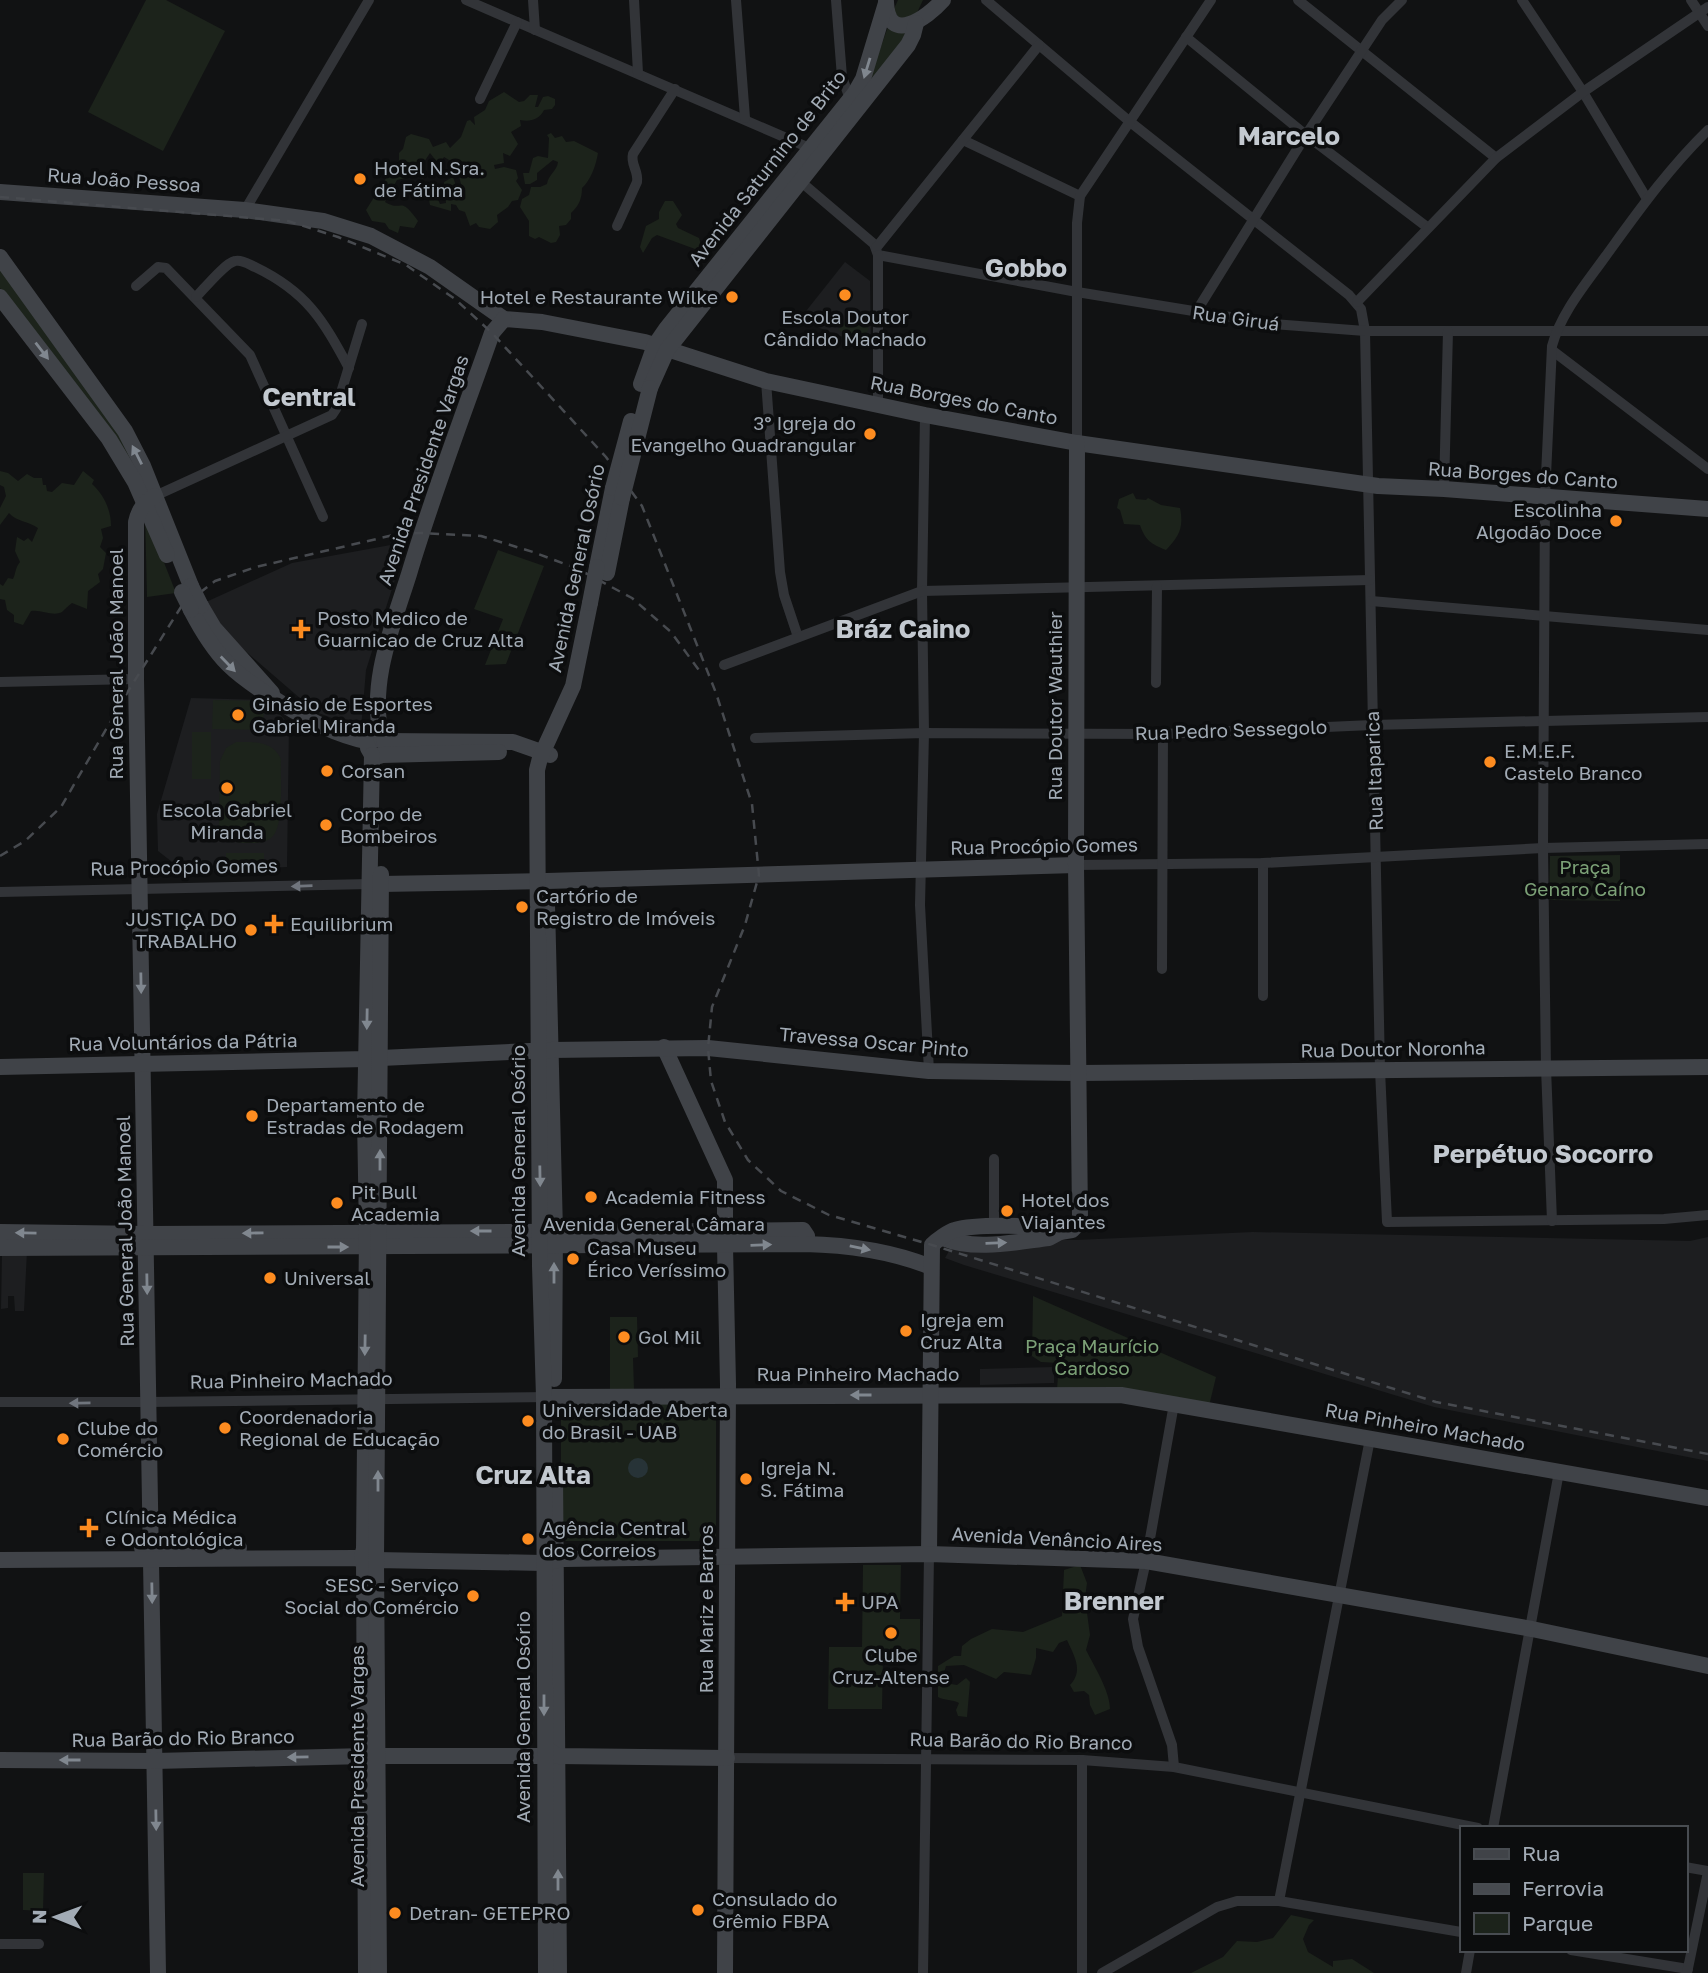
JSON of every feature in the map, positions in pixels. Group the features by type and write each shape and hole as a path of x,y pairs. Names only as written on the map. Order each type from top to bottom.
{"main road":[{"path":"886,1 889,17 900,26 909,26 920,20 931,0"},
{"name":"Avenida Saturnino de Brito","path":"661,348 800,181 908,45 920,20 943,0"},
{"name":"Avenida Saturnino de Brito","path":"661,348 863,79 886,1"},
{"name":"Rua João Pessoa","path":"0,192 245,210"},
{"path":"245,210 323,221 371,236 430,267 504,319"},
{"path":"0,257 125,431 143,466 150,499 187,589 209,632 214,650 244,681 314,724 376,748 518,747 546,757"},
{"path":"0,297 109,439 135,482 150,499"},
{"name":"Rua Borges do Canto","path":"504,319 542,322 661,348 766,381 925,415 1077,443 1367,485 1708,509"},
{"name":"Avenida Presidente Vargas","path":"379,1973 372,1756 370,1555 378,691 383,657 421,533 492,333 504,319"},
{"name":"Avenida General Osório","path":"546,1973 552,1558 542,881 537,770 546,757 586,648 618,493 646,386 661,348"},
{"path":"109,439 125,431"},
{"name":"Rua Doutor Wauthier","path":"1071,1226 1079,1073 1076,865 1077,443"},
{"name":"Rua General João Manoel","path":"150,499 138,513 136,522 136,678 158,1973"},
{"name":"Rua Procópio Gomes","path":"375,884 1076,865"},
{"name":"Rua Mariz e Barros","path":"664,1047 725,1180 728,1395 725,1973"},
{"name":"Travessa Oscar Pinto","path":"708,1048 929,1071 1079,1073"},
{"name":"Rua Voluntários da Pátria","path":"0,1067 374,1058 545,1050 708,1048"},
{"name":"Rua Doutor Noronha","path":"1079,1073 1708,1067"},
{"path":"929,1554 932,1245 953,1230 1071,1226"},
{"path":"943,1238 955,1243 1012,1242 1049,1238 1071,1226"},
{"name":"Avenida General Câmara","path":"0,1233 146,1241"},
{"name":"Avenida General Câmara","path":"0,1248 146,1241 725,1238 846,1245 914,1260 931,1267"},
{"name":"Rua Pinheiro Machado","path":"549,1397 1121,1395 1708,1498"},
{"name":"Avenida Venâncio Aires","path":"0,1551 74,1555"},
{"name":"Avenida Venâncio Aires","path":"0,1560 74,1555 188,1553 477,1558 929,1554 1146,1561 1532,1629 1708,1666"},
{"name":"Avenida Presidente Vargas","path":"366,1973 372,1756"},
{"name":"Rua Barão do Rio Branco","path":"0,1760 372,1756 727,1758"},
{"name":"Avenida General Osório","path":"551,1756 559,1973"}],"street":[{"path":"245,210 369,0"},
{"path":"466,0 812,149"},
{"path":"533,0 535,30"},
{"path":"634,0 639,74"},
{"path":"736,0 745,118"},
{"path":"836,0 842,77 850,99"},
{"path":"986,0 1129,121 1357,302 1496,158 1583,92 1704,10"},
{"path":"963,140 1080,196 1211,0"},
{"path":"1298,0 1496,158"},
{"path":"1196,312 1306,135 1382,20 1402,0"},
{"path":"1522,0 1583,92 1647,199"},
{"path":"1691,0 1704,10 1708,26"},
{"path":"480,99 517,22"},
{"path":"1186,37 1306,135 1427,227"},
{"path":"878,405 877,251 1039,45"},
{"path":"617,226 637,182 638,176 632,163 633,154 675,89"},
{"path":"1708,131 1683,154 1647,199 1581,290 1557,330 1553,351 1545,497 1543,848 1546,1068 1552,1222 1708,1215"},
{"path":"800,181 877,251"},
{"name":"Rua Doutor Wauthier","path":"1077,443 1077,223 1080,196"},
{"name":"Rua Giruá","path":"877,251 1077,292 1273,324 1365,331 1708,331"},
{"path":"196,297 228,265 237,260 243,261 265,272 305,300 326,326 349,368"},
{"path":"136,286 158,267 162,267 196,297 250,355 323,517"},
{"name":"Rua Itaparica","path":"1357,302 1364,319 1365,331 1380,1070 1387,1222 1552,1222"},
{"path":"150,499 332,415 362,324"},
{"path":"1444,489 1448,331"},
{"path":"1553,351 1708,469"},
{"path":"766,381 780,572 784,595 798,637"},
{"path":"925,415 922,591 924,733 920,905 929,1071"},
{"path":"724,665 922,591 1370,580"},
{"path":"1156,683 1157,586"},
{"path":"1371,601 1708,630"},
{"path":"0,682 136,678"},
{"name":"Rua Pedro Sessegolo","path":"755,738 924,733 1163,734 1372,725 1708,717"},
{"path":"1161,969 1163,734"},
{"name":"Rua Procópio Gomes","path":"1076,865 1262,863 1543,848 1708,844"},
{"path":"1262,863 1263,996"},
{"name":"Rua Procópio Gomes","path":"0,892 375,884"},
{"path":"995,1159 995,1227"},
{"name":"Rua Pinheiro Machado","path":"0,1402 549,1397"},
{"path":"1174,1404 1133,1619 1138,1647 1172,1745 1174,1767"},
{"path":"1279,1901 1370,1439"},
{"path":"1493,1826 1559,1472"},
{"path":"923,1973 929,1554"},
{"name":"Rua Barão do Rio Branco","path":"727,1758 1082,1760 1174,1767 1468,1826"},
{"path":"1082,1760 1082,1973"},
{"path":"1582,1952 1687,1971 1708,1871 1687,1867"},
{"path":"1102,1973 1226,1903 1279,1901 1460,1932"},
{"path":"0,1944 39,1944"},
{"path":"1466,1973 1470,1952"}],"shaded area":[{"name":"Escola Doutor Cândido Machado","path":"845,262 870,281 871,348 799,320"},
{"name":"Posto Medico de Guarnicao de Cruz Alta","path":"407,542 366,670 361,729 316,712 228,636 206,602 292,563"},
{"name":"Escola Gabriel Miranda","path":"191,698 266,700 289,724 287,867 185,872 158,851 157,814"},
{"path":"1253,1232 1690,1241 1708,1237 1708,1461 1434,1407 945,1258 956,1239 1076,1240"},
{"path":"27,1251 24,1311 15,1311 14,1296 8,1296 8,1308 1,1309 2,1253"},
{"path":"1054,1367 1054,1383 980,1385 980,1369"},
{"path":"638,1458 645,1461 648,1468 645,1475 638,1478 631,1475 628,1468 631,1461"}],"green space":[{"path":"146,0 166,0 225,31 163,151 88,112"},
{"path":"898,0 923,0 914,19 904,23 893,11"},
{"path":"889,24 912,31 864,94"},
{"path":"504,92 519,102 530,95 538,95 535,107 538,107 543,97 548,96 555,99 555,105 534,119 520,120 521,126 511,132 518,144 510,156 503,153 504,163 494,165 495,169 504,167 516,170 516,181 522,190 518,200 512,201 497,215 498,222 490,229 479,227 476,223 470,226 465,212 459,210 456,205 451,204 451,211 430,205 428,183 438,183 439,187 435,193 440,204 446,203 444,182 453,177 454,191 460,193 462,188 456,164 444,157 441,162 437,162 430,153 422,165 425,175 423,179 413,172 410,177 397,180 385,202 407,208 418,221 414,228 400,226 398,233 389,229 385,223 372,221 366,210 393,167 399,167 399,153 406,137 411,134 429,139 433,147 446,142 450,148 461,137 467,121 470,120 475,125 474,117 485,110 489,101"},
{"path":"551,133 555,138 562,136 566,142 574,141 598,153 593,172 582,188 580,202 566,225 559,226 560,235 556,242 551,243 529,236 529,221 520,207 522,199 529,195 531,187 547,184 557,165 558,162 553,160 537,173 537,180 525,184 523,173 529,173 533,158 548,158 547,135"},
{"path":"665,201 673,201 682,215 676,224 678,228 699,238 701,245 695,249 657,235 652,238 643,253 640,247 646,226 659,219 659,212"},
{"path":"0,263 126,437 136,472 0,288"},
{"path":"849,317 869,328 863,340 838,330"},
{"path":"0,471 8,473 18,481 27,474 42,478 47,491 52,492 62,483 74,485 83,471 94,480 92,484 108,509 111,526 101,529 103,538 100,547 106,553 103,569 98,574 100,582 88,591 87,609 72,603 58,613 31,611 23,625 14,622 14,615 7,610 5,600 0,599 0,584 3,586 8,578 13,579 20,562 15,551 17,537 24,541 28,538 32,542 38,528 9,513 0,525 0,508 6,496 4,487 0,485"},
{"path":"1133,493 1136,499 1148,498 1161,505 1180,508 1179,531 1166,550 1149,541 1140,525 1124,524 1117,508 1119,499"},
{"path":"145,514 176,593 147,597"},
{"path":"498,550 544,566 506,664 485,665 503,619 474,609"},
{"name":"Ginásio de Esportes Gabriel Miranda","path":"213,700 264,701 263,730 212,729"},
{"path":"192,732 211,732 211,779 192,779"},
{"path":"236,742 268,745 281,759 278,824 271,838 258,843 232,841 223,835 219,827 220,761 226,748"},
{"path":"226,853 264,853 264,867 226,867"},
{"name":"Praça Genaro Caíno","path":"1620,855 1620,901 1549,900 1550,856"},
{"name":"Praça Maurício Cardoso","path":"1033,1296 1216,1377 1209,1406 1057,1389 1059,1363 1041,1362 1032,1356"},
{"name":"Gol Mil","path":"610,1317 637,1317 638,1357 633,1358 634,1389 610,1389"},
{"path":"561,1400 716,1400 716,1541 561,1541"},
{"name":"Clube Cruz-Altense","path":"863,1565 901,1565 900,1619 920,1619 920,1657 883,1657 882,1709 828,1709 829,1647 862,1647"},
{"path":"1080,1565 1087,1583 1085,1598 1090,1635 1086,1650 1105,1687 1110,1709 1095,1715 1089,1695 1084,1691 1074,1692 1070,1685 1077,1668 1067,1640 1059,1643 1053,1652 1036,1648 1031,1675 1004,1672 996,1679 964,1665 946,1666 943,1676 945,1683 957,1685 966,1678 970,1682 967,1717 958,1716 956,1710 959,1703 938,1697 938,1666 954,1656 961,1656 962,1646 992,1629 1023,1632 1062,1616 1064,1570"},
{"path":"23,1873 44,1873 43,1911 23,1910"},
{"path":"1291,1915 1314,1920 1303,1939 1308,1952 1333,1967 1333,1961 1352,1959 1374,1973 1191,1973 1223,1957 1237,1941 1257,1942 1273,1938"}],"railway":[{"path":"0,197 288,221 338,237 406,265 455,299 492,333 606,457 642,506 716,693 752,804 759,875 745,925 712,1007 708,1048 711,1081 725,1122 748,1160 781,1191 829,1215 1436,1402 1708,1454"},
{"path":"0,856 25,841 61,807 181,607 215,581 256,567 398,534 481,536 578,569 632,598 671,632 701,673"}],"place":[{"name":"Hotel N.Sra. de Fátima","path":"360,179"},
{"name":"Escola Doutor Cândido Machado","path":"845,295"},
{"name":"Hotel e Restaurante Wilke","path":"732,297"},
{"name":"3° Igreja do Evangelho Quadrangular","path":"870,434"},
{"name":"Escolinha Algodão Doce","path":"1616,521"},
{"name":"Posto Medico de Guarnicao de Cruz Alta","path":"301,629"},
{"name":"Ginásio de Esportes Gabriel Miranda","path":"238,715"},
{"name":"E.M.E.F. Castelo Branco","path":"1490,762"},
{"name":"Corsan","path":"327,771"},
{"name":"Escola Gabriel Miranda","path":"227,788"},
{"name":"Corpo de Bombeiros","path":"326,825"},
{"name":"Cartório de Registro de Imóveis","path":"522,907"},
{"name":"Equilibrium","path":"274,924"},
{"name":"JUSTIÇA DO TRABALHO","path":"251,930"},
{"name":"Departamento de Estradas de Rodagem","path":"252,1116"},
{"name":"Academia Fitness","path":"591,1197"},
{"name":"Pit Bull Academia","path":"337,1203"},
{"name":"Hotel dos Viajantes","path":"1007,1211"},
{"name":"Casa Museu Érico Veríssimo","path":"573,1259"},
{"name":"Universal","path":"270,1278"},
{"name":"Igreja em Cruz Alta","path":"906,1331"},
{"name":"Gol Mil","path":"624,1337"},
{"name":"Universidade Aberta do Brasil - UAB","path":"528,1421"},
{"name":"Coordenadoria Regional de Educação","path":"225,1428"},
{"name":"Clube do Comércio","path":"63,1439"},
{"name":"Igreja N. S. Fátima","path":"746,1479"},
{"name":"Clínica Médica e Odontológica","path":"89,1528"},
{"name":"Agência Central dos Correios","path":"528,1539"},
{"name":"SESC - Serviço Social do Comércio","path":"473,1596"},
{"name":"UPA","path":"845,1602"},
{"name":"Clube Cruz-Altense","path":"891,1633"},
{"name":"Consulado do Grêmio FBPA","path":"698,1910"},
{"name":"Detran- GETEPRO","path":"395,1913"}],"district":[{"name":"Marcelo","path":"1289,136"},
{"name":"Gobbo","path":"1026,268"},
{"name":"Central","path":"309,397"},
{"name":"Bráz Caino","path":"903,629"},
{"name":"Perpétuo Socorro","path":"1543,1154"},
{"name":"Cruz Alta","path":"533,1475"},
{"name":"Brenner","path":"1114,1601"}]}
